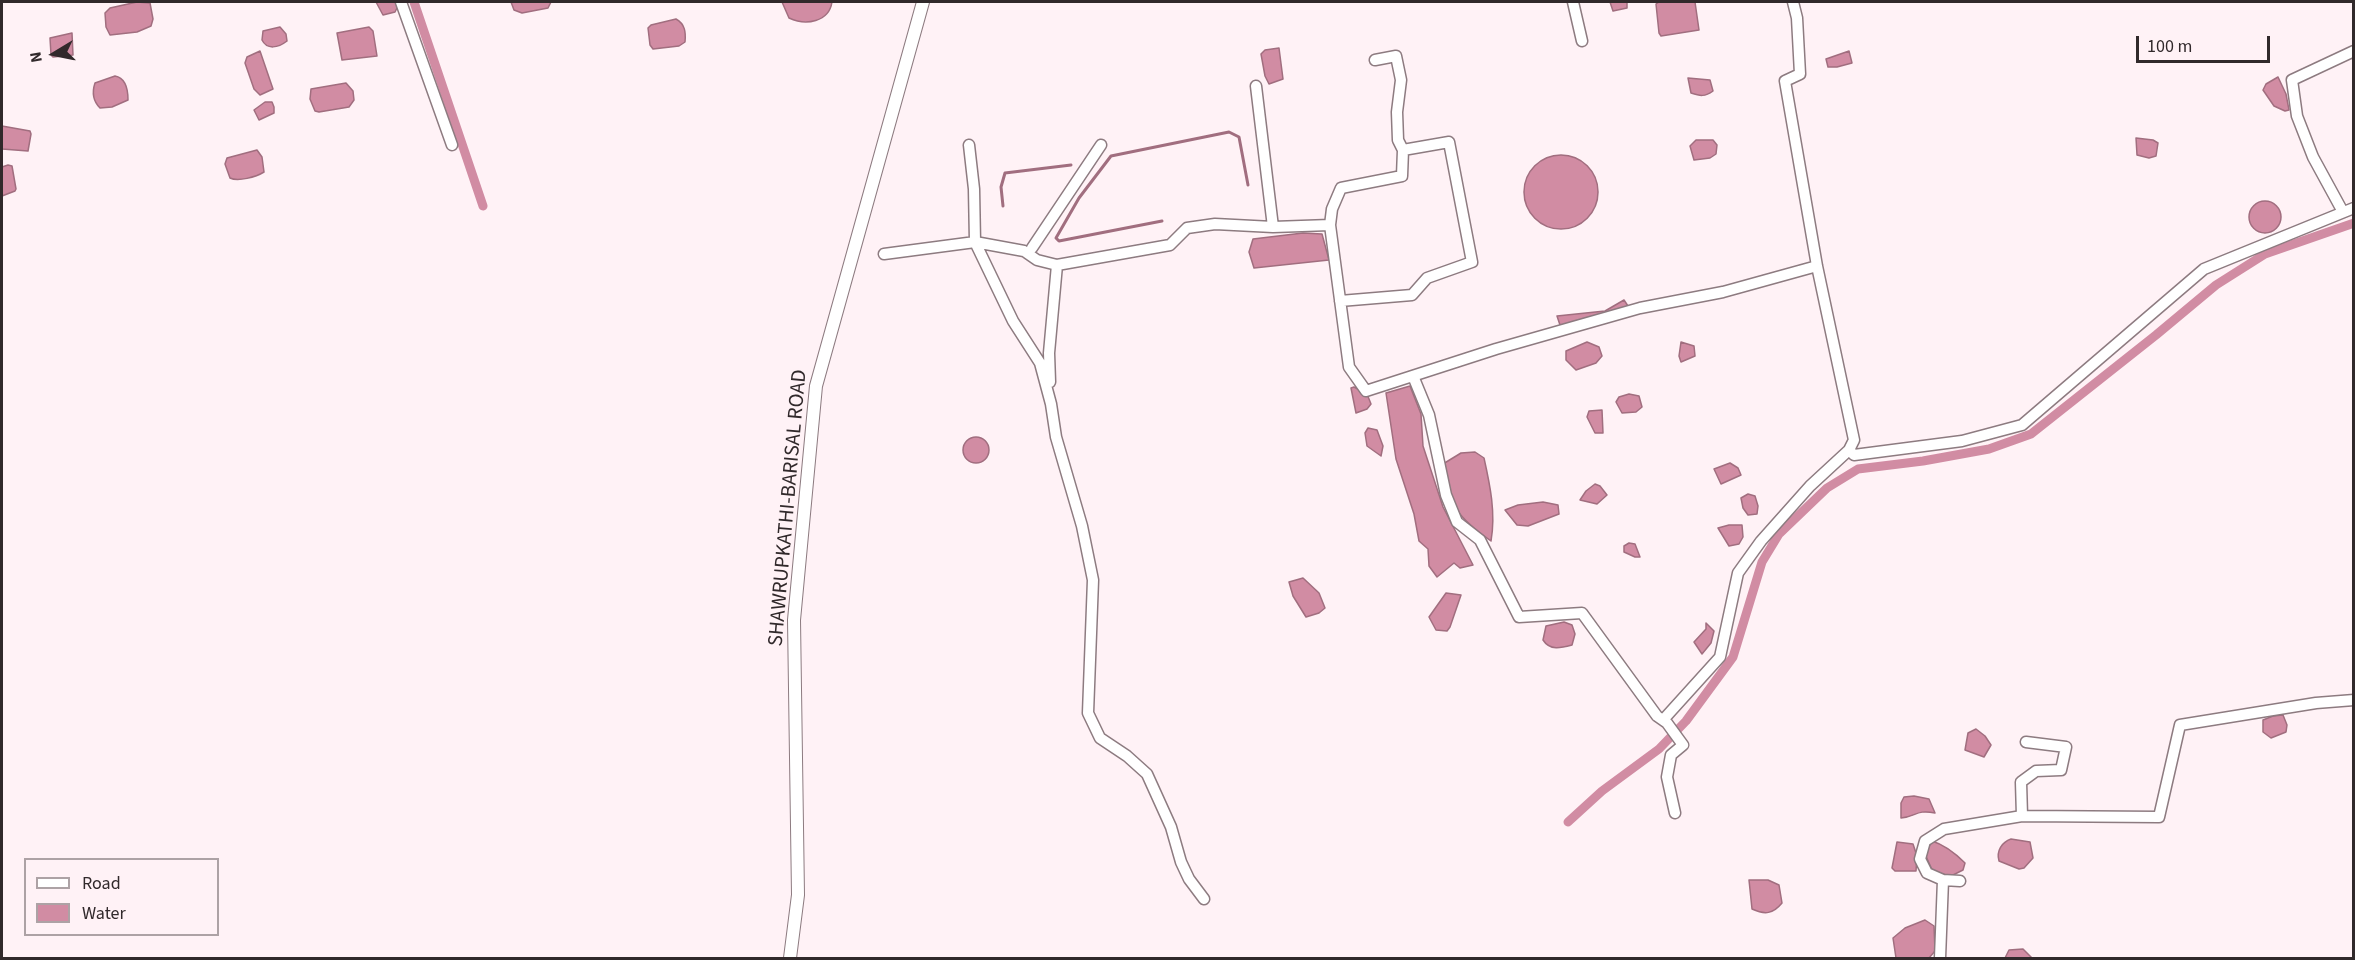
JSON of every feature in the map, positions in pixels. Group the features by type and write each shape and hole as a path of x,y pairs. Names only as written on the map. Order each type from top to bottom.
{"main road":[{"name":"SHAWRUPKATHI-BARISAL ROAD","path":"790,958 798,896 794,620 816,386 923,2"}],"street":[{"path":"401,2 452,145"},
{"path":"1573,2 1582,41"},
{"path":"1665,722 1720,657 1738,573 1761,541 1810,486 1849,450 1854,440 1817,266 1785,81 1800,74 1797,18 1793,2"},
{"path":"1849,450 1854,455 1962,441 2022,425 2204,269 2348,210 2313,157 2297,116 2292,80 2354,51"},
{"path":"1375,60 1396,56 1401,80 1397,112 1398,140 1403,150 1402,176 1341,188 1332,209 1330,225 1349,367 1366,391 1496,349 1640,308 1723,292 1817,266"},
{"path":"1256,86 1273,227"},
{"path":"1340,301 1412,295 1427,278 1472,262 1449,142 1403,150"},
{"path":"969,145 974,189 975,242 1013,321 1040,363 1051,404 1056,436 1082,526 1093,580 1088,713 1100,738 1148,774 1172,827 1181,862 1189,879 1204,899"},
{"path":"1032,248 1101,145"},
{"path":"884,254 975,242 1024,251 1037,260 1057,265 1170,245 1187,228 1215,224 1273,227 1330,225"},
{"path":"1051,404 1049,353 1057,265"},
{"path":"1413,376 1429,415 1446,495 1456,522 1480,540 1519,617 1582,613 1657,716 1665,722 1683,746 1671,754 1667,777 1675,813"},
{"path":"1960,881 1943,880 1927,873 1920,859 1925,841 1944,829 2022,816 2159,818 2180,725 2316,703 2354,700"},
{"path":"2022,816 2021,782 2036,771 2061,770 2066,747 2026,742"},
{"path":"1940,958 1943,880"}],"water":[{"path":"137,2 150,3 153,19 151,26 137,32 110,35 106,27 105,13 110,8"},
{"path":"376,2 397,2 398,6 395,12 383,15"},
{"path":"511,2 551,2 548,8 522,13 514,10"},
{"path":"782,2 832,2 830,9 822,18 802,22 789,18"},
{"path":"1610,2 1627,2 1627,8 1613,11"},
{"path":"1659,2 1695,2 1699,30 1661,36 1656,4"},
{"path":"676,19 684,29 685,42 679,46 653,49 650,45 648,28 651,25"},
{"path":"280,27 286,34 287,41 273,47 264,43 263,31"},
{"path":"369,27 373,31 377,56 342,60 337,33"},
{"path":"72,33 73,55 53,57 50,38"},
{"path":"1279,48 1283,79 1269,84 1265,76 1261,54 1265,50"},
{"path":"260,51 273,89 260,95 254,89 245,63 247,57"},
{"path":"1849,51 1852,63 1828,67 1826,59"},
{"path":"115,76 124,82 128,100 112,107 100,108 94,96 95,83"},
{"path":"2278,77 2286,94 2289,110 2285,111 2274,106 2263,90 2266,84"},
{"path":"1688,78 1710,80 1713,91 1702,95 1691,93"},
{"path":"346,83 353,91 354,100 349,107 315,111 310,99 311,89"},
{"path":"265,102 272,102 274,113 259,120 254,110"},
{"path":"2,126 30,131 28,151 2,149"},
{"path":"2136,138 2153,140 2158,143 2156,156 2149,158 2137,155"},
{"path":"1696,140 1713,140 1717,145 1716,154 1710,158 1694,160 1690,146"},
{"path":"257,150 262,157 264,172 247,178 230,178 225,164 227,158"},
{"path":"1554,155 1568,155 1582,161 1592,171 1598,185 1598,199 1592,213 1582,223 1568,229 1554,229 1540,223 1530,213 1524,199 1524,185 1530,171 1540,161"},
{"path":"12,166 16,189 2,196 2,167"},
{"path":"2265,201 2276,206 2281,217 2276,228 2265,233 2254,228 2249,217 2254,206"},
{"path":"1303,233 1322,234 1329,260 1254,268 1249,252 1253,239"},
{"path":"1624,300 1628,306 1568,325 1560,325 1557,316 1605,311"},
{"path":"1587,342 1599,347 1602,356 1596,363 1576,370 1566,360 1566,351"},
{"path":"1681,342 1694,346 1695,356 1681,362 1679,356"},
{"path":"1410,386 1421,414 1423,446 1443,507 1473,565 1460,568 1454,563 1437,577 1429,566 1428,549 1419,541 1414,514 1396,459 1386,393"},
{"path":"1354,387 1367,394 1371,404 1367,409 1356,413 1351,388"},
{"path":"1629,394 1639,396 1642,407 1636,412 1622,413 1616,402 1619,397"},
{"path":"1602,410 1603,433 1595,433 1587,417 1589,411"},
{"path":"1368,428 1377,430 1383,446 1381,456 1367,446 1365,433"},
{"path":"976,437 985,441 989,450 985,459 976,463 967,459 963,450 967,441"},
{"path":"1475,452 1484,458 1492,499 1491,541 1469,524 1456,509 1443,464 1461,453"},
{"path":"1730,463 1738,468 1741,475 1721,484 1714,469"},
{"path":"1595,484 1600,486 1607,495 1597,504 1580,500 1586,491"},
{"path":"1748,494 1755,496 1758,506 1757,514 1748,515 1743,508 1741,498"},
{"path":"1543,502 1558,505 1559,514 1528,526 1517,525 1505,510 1518,505"},
{"path":"1742,525 1743,537 1739,544 1729,546 1718,528"},
{"path":"1629,543 1635,544 1640,557 1624,552 1624,546"},
{"path":"1303,578 1319,593 1325,608 1319,613 1306,617 1293,596 1289,582"},
{"path":"1446,593 1461,595 1450,627 1447,631 1436,630 1429,617"},
{"path":"1564,622 1572,625 1575,634 1572,645 1560,648 1549,646 1543,640 1546,626"},
{"path":"1706,623 1714,631 1711,643 1702,654 1694,642 1706,629"},
{"path":"2283,715 2287,725 2286,732 2271,738 2263,732 2263,720"},
{"path":"1976,729 1991,745 1984,757 1965,750 1968,733"},
{"path":"1904,797 1929,799 1935,813 1924,812 1901,818 1901,803"},
{"path":"2011,839 2030,842 2033,858 2024,868 2019,869 1999,861 2000,847"},
{"path":"1932,841 1946,847 1961,859 1965,863 1963,870 1951,876 1933,872 1925,854"},
{"path":"1897,842 1913,844 1917,856 1916,871 1895,871 1892,868"},
{"path":"1749,880 1768,880 1779,885 1782,903 1768,912 1752,909"},
{"path":"1925,920 1934,926 1935,951 1929,958 1896,958 1893,938 1905,928"},
{"path":"2023,949 2032,958 2005,958 2009,950"}],"waterway":[{"path":"414,2 483,206"},
{"path":"1162,221 1059,241 1056,238 1079,198 1111,156 1229,132 1239,137 1248,185"},
{"path":"1003,206 1001,187 1005,173 1071,165"},
{"path":"1568,822 1602,791 1659,749 1686,721 1733,657 1762,562 1779,534 1827,488 1858,469 1923,461 1989,449 2031,434 2216,285 2265,254 2354,223"}]}
